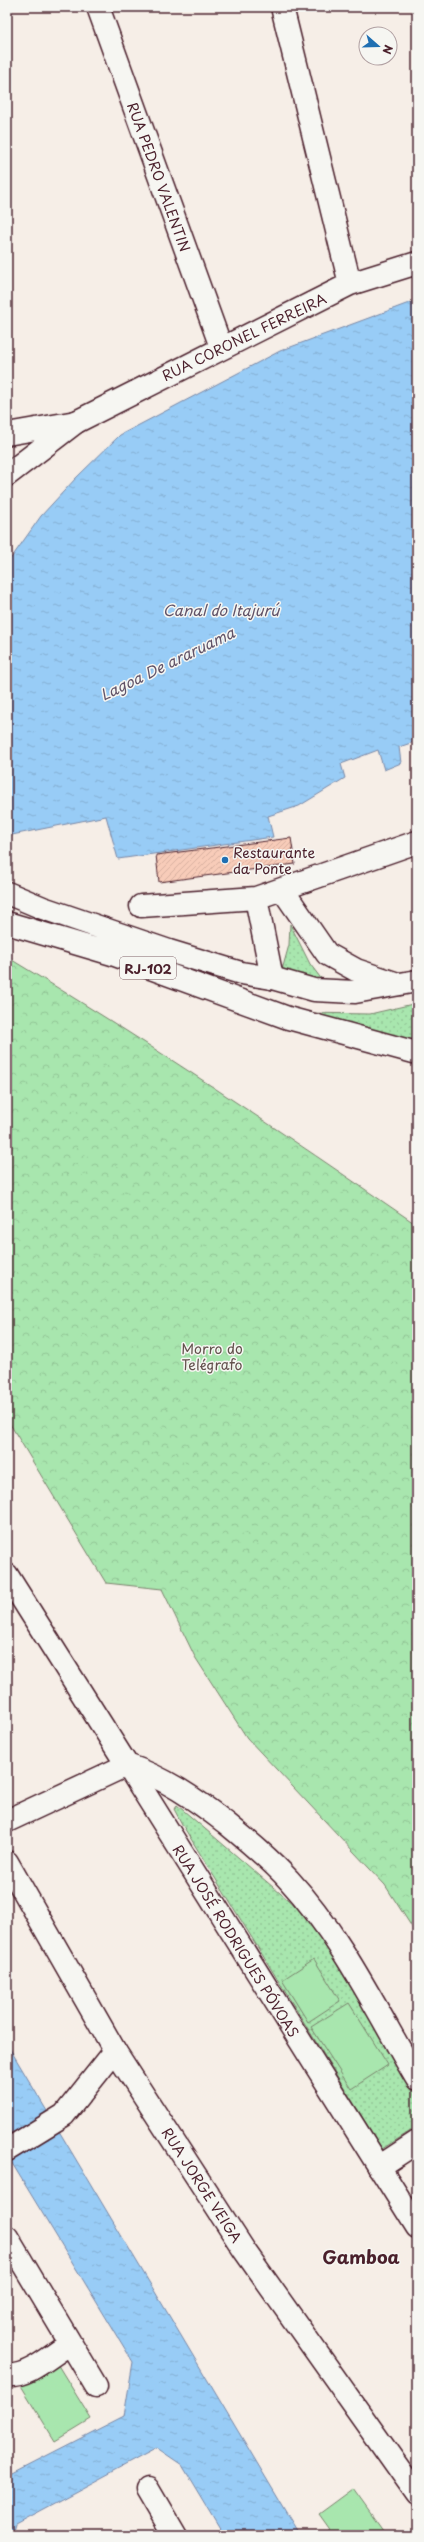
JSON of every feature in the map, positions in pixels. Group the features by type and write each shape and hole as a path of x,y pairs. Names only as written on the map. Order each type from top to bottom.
{"street":[{"name":"RUA PEDRO VALENTIN","path":"98,7 221,347"},
{"path":"282,7 350,284"},
{"name":"RUA CORONEL FERREIRA","path":"76,422 221,347 350,284 417,263"},
{"path":"7,434 76,422"},
{"path":"7,475 76,422"},
{"path":"141,906 256,898 417,842"},
{"path":"282,889 327,954 356,970 408,983"},
{"name":"RJ-102","path":"7,892 43,908 169,951 241,973 272,978 314,990 355,992 408,983"},
{"path":"256,898 272,978 288,1018"},
{"name":"RJ-102","path":"7,923 112,954 288,1018 417,1053"},
{"name":"RUA JOSÉ RODRIGUES PÓVOAS","path":"7,1575 417,2227"},
{"path":"7,1821 127,1765 154,1775 193,1798 254,1845 289,1880 338,1946 417,2079"},
{"name":"RUA JORGE VEIGA","path":"7,1862 115,2051 244,2250 417,2494"},
{"path":"7,2150 64,2115 115,2051"},
{"path":"379,2167 417,2142"},
{"path":"7,2237 96,2386"},
{"path":"7,2375 16,2376 25,2372 70,2344"},
{"path":"148,2488 175,2535"}],"green space":[{"path":"290,924 310,964 323,981 294,979 282,970 289,945"},
{"name":"Morro do Telégrafo","path":"7,957 111,1021 214,1088 417,1225 417,1935 385,1885 247,1738 195,1657 162,1589 106,1583 7,1419"},
{"path":"417,1003 417,1047 302,1013 370,1014"},
{"path":"177,1805 308,1917 417,2096 417,2127 382,2149 183,1826 174,1809"},
{"path":"314,1959 340,2001 308,2022 282,1980"},
{"path":"349,2003 388,2065 351,2089 311,2027"},
{"path":"56,2362 91,2419 55,2441 20,2384"},
{"path":"353,2489 386,2535 334,2535 319,2514"}],"water":[{"name":"Canal do Itajurú","path":"417,300 417,741 399,747 401,763 384,770 378,750 341,764 345,778 299,806 268,816 273,837 118,859 106,816 7,836 7,564 41,516 76,478 120,435 280,351"},
{"path":"7,2044 300,2535 224,2535 182,2465 157,2448 15,2524 12,2535 7,2535 7,2476 124,2416 133,2362 7,2155"}],"building":[{"path":"291,838 295,864 159,882 156,855"}],"place":[{"name":"Restaurante da Ponte","path":"225,860"}],"district":[{"name":"Gamboa","path":"361,2256"}],"water label":[{"name":"Lagoa De araruama","path":"167,663"}]}
